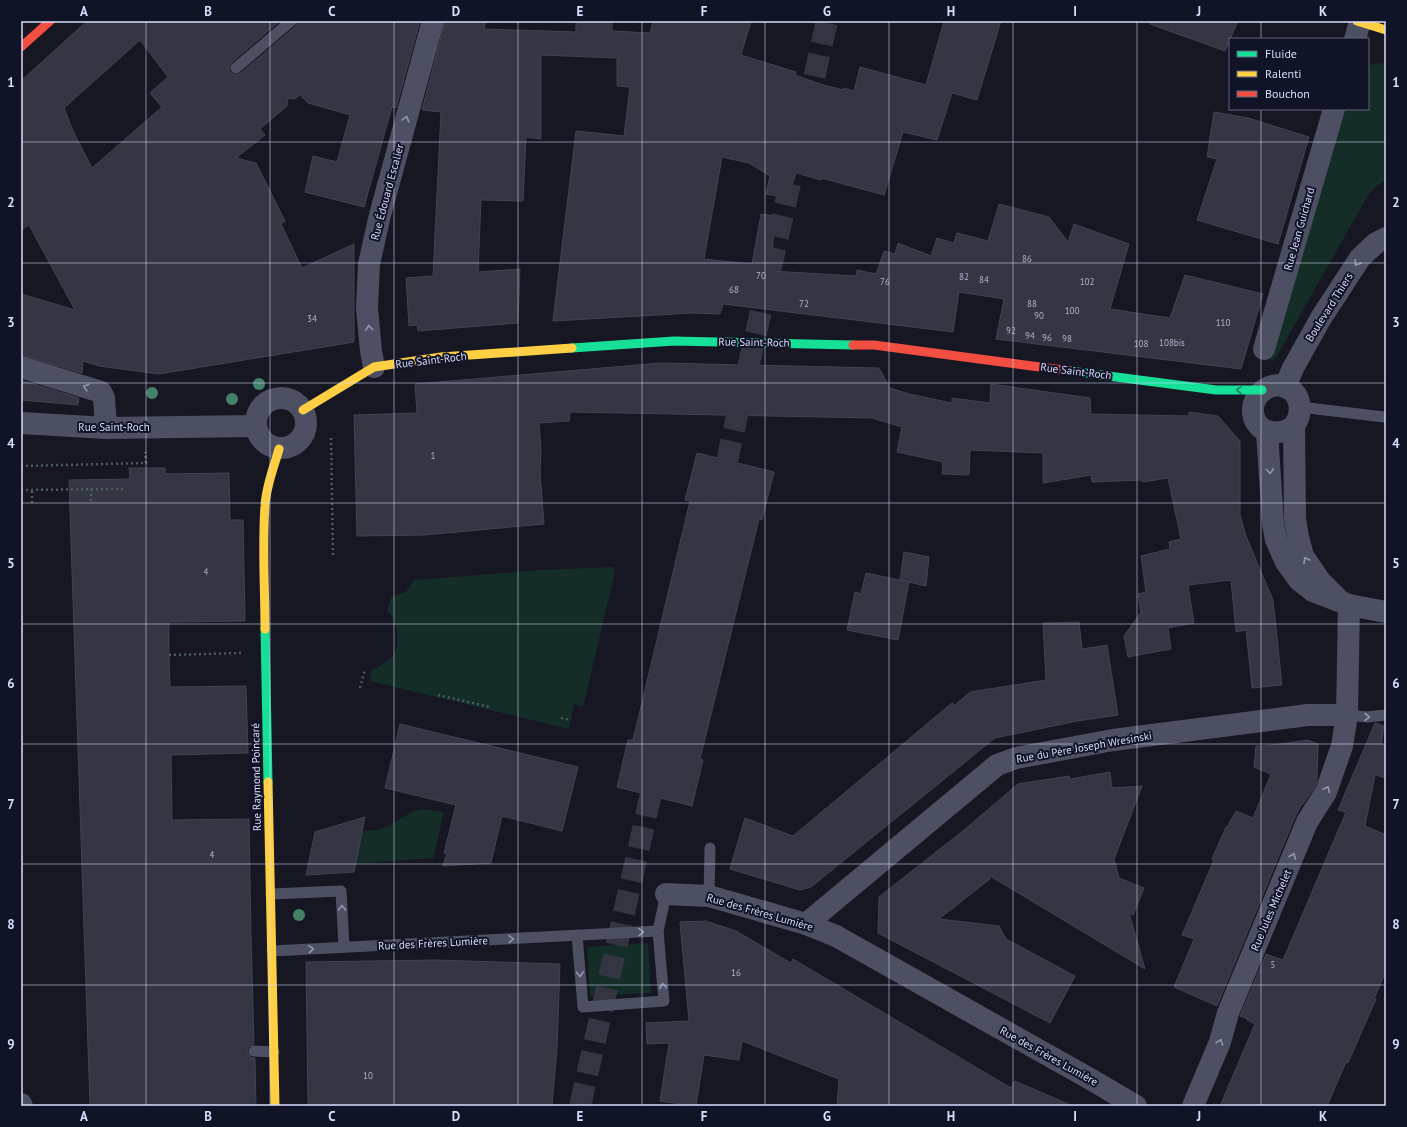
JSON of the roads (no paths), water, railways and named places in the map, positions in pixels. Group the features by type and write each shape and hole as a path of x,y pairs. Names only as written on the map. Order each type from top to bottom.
{"street":[{"path":"21,48 50,21"},
{"name":"Rue Édouard Escalier","path":"374,367 371,350 368,308 369,264 380,215 433,21"},
{"path":"1358,27 1386,30"},
{"name":"Rue Jean Guichard","path":"1264,349 1334,110"},
{"name":"Boulevard Thiers","path":"1285,387 1293,368 1321,318 1360,258 1376,243 1386,238"},
{"name":"Rue Saint-Roch","path":"303,410 374,367 441,357 674,341 882,346 1216,390 1262,390 1270,387 1285,387"},
{"path":"21,367 101,392 104,398 106,428"},
{"path":"1285,387 1297,398 1295,519 1303,556 1320,581 1344,603"},
{"name":"Rue Saint-Roch","path":"1216,390 1253,411"},
{"path":"1262,390 1254,403 1253,411 1254,418 1259,426 1268,432 1280,433 1288,430 1297,417"},
{"path":"279,398 288,399 296,402 303,410 306,416 307,425 305,433 300,441 294,446 279,449 264,443 257,433 256,419 259,411 264,404 271,400 279,398"},
{"name":"Rue Saint-Roch","path":"21,423 106,428 256,426"},
{"path":"1268,432 1273,523 1276,540 1286,562 1299,580 1313,591 1344,603 1386,612"},
{"name":"Rue Raymond Poincaré","path":"275,1106 264,560 265,505 269,483 279,449"},
{"name":"Rue Jules Michelet","path":"1193,1106 1220,1042 1228,1013 1307,822 1326,792 1342,746 1347,715 1344,603"},
{"name":"Rue du Père Joseph Wresinski","path":"806,924 997,765 1016,758 1113,740 1308,715 1347,715"},
{"name":"Rue des Frères Lumière","path":"666,894 709,896 806,924 836,936 1136,1106"}],"lane":[{"path":"236,68 291,21"},
{"path":"1297,417 1384,417"},
{"path":"1347,715 1367,717 1386,715"},
{"path":"709,896 710,848"},
{"path":"271,894 341,890 344,947"},
{"name":"Rue des Frères Lumière","path":"272,951 658,931 666,894"},
{"path":"577,935 583,1008 664,1001 658,931"},
{"path":"254,1051 274,1052"}],"tunnel":[{"path":"580,1106 827,21"}]}
